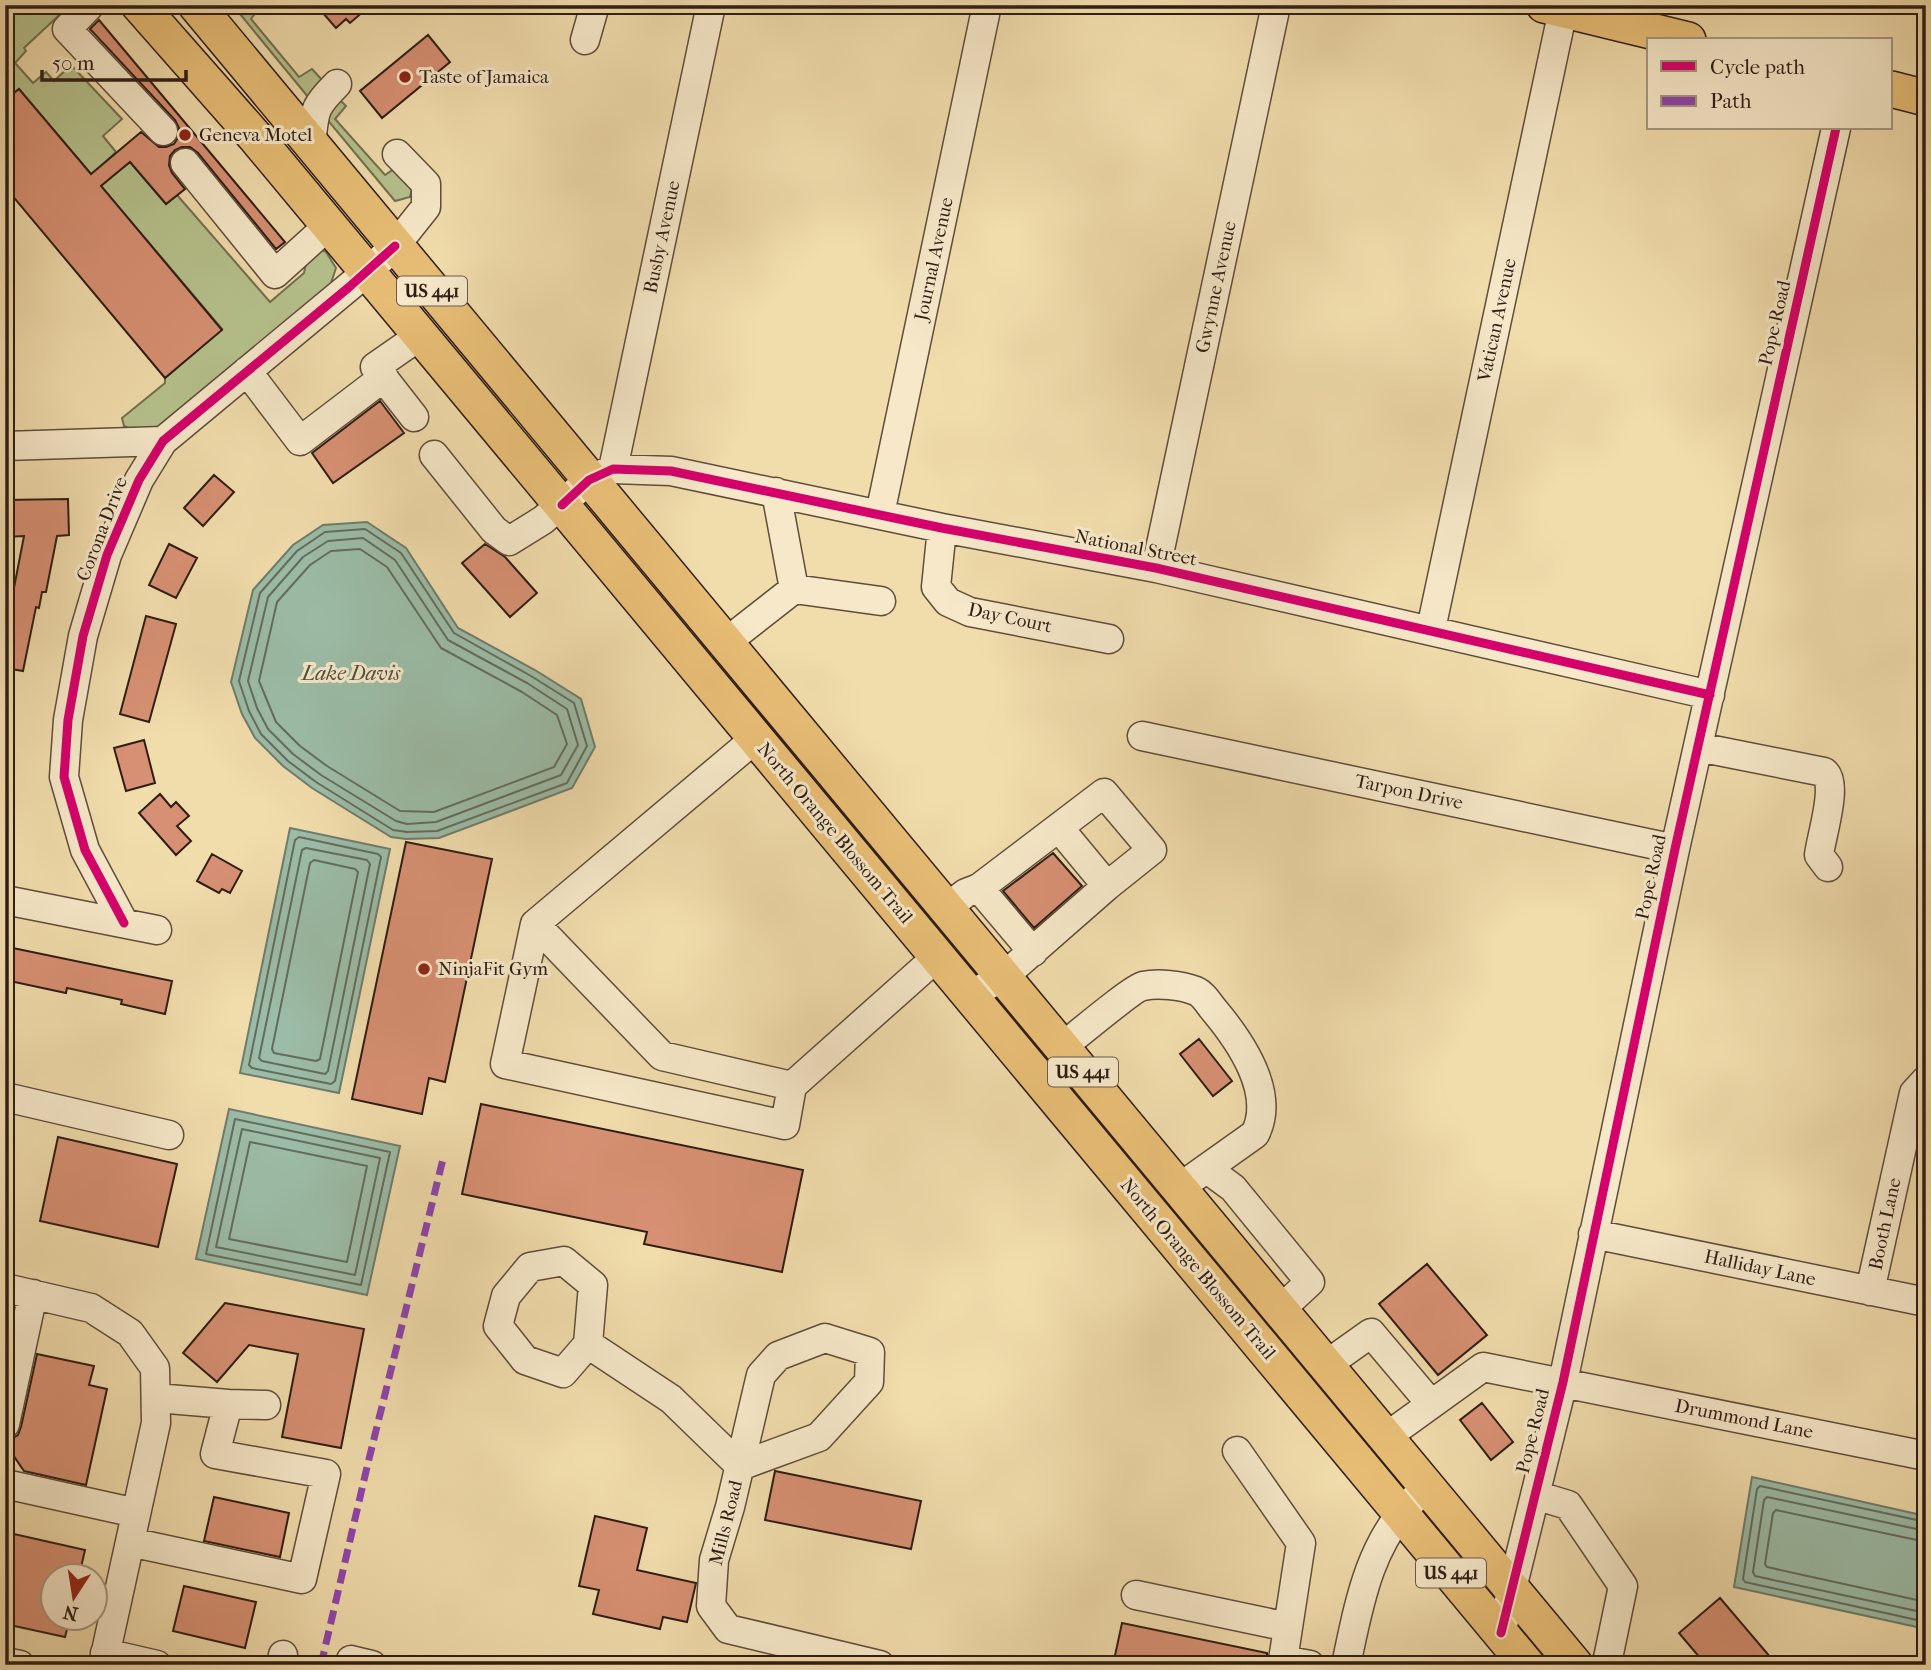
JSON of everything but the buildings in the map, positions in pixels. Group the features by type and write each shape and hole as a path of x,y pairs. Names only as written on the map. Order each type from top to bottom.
{"main road":[{"name":"North Orange Blossom Trail","path":"138,5 257,139 368,271 1527,1665"},
{"name":"North Orange Blossom Trail","path":"199,6 395,246 601,475 725,643 1062,1047 1193,1179 1280,1310 1575,1665"},
{"path":"1553,8 1601,12 1682,38"},
{"path":"1892,89 1926,98"}],"street":[{"path":"90,5 67,29 163,131"},
{"path":"585,40 595,5"},
{"name":"Busby Avenue","path":"601,475 710,5"},
{"name":"Journal Avenue","path":"880,514 987,5"},
{"name":"Gwynne Avenue","path":"1156,568 1276,5"},
{"name":"Vatican Avenue","path":"1431,629 1553,8"},
{"path":"311,145 315,110 337,84"},
{"name":"Pope Road","path":"1501,1633 1563,1382 1675,849 1836,130"},
{"name":"Corona Drive","path":"124,923 85,850 64,777 68,720 83,636 107,555 139,480 163,441 368,271 395,246 426,207 426,184 397,154"},
{"path":"185,163 275,274 329,225"},
{"path":"414,417 375,367 421,335"},
{"path":"247,371 300,441 384,377"},
{"path":"5,446 163,441"},
{"path":"434,454 494,530 509,541 601,475"},
{"name":"National Street","path":"601,475 671,471 942,528 1156,568 1710,695"},
{"path":"776,492 794,589"},
{"name":"Day Court","path":"942,528 936,587 948,602 970,611 1109,639"},
{"path":"725,643 794,589 881,601"},
{"name":"Tarpon Drive","path":"1142,736 1675,849"},
{"path":"756,738 535,924 505,1064 785,1125 792,1086 938,956"},
{"path":"1698,747 1828,775 1831,783 1819,855 1828,867"},
{"path":"946,908 966,893 979,888 1104,793 1152,850 1003,977 970,995"},
{"path":"1059,828 1107,886"},
{"path":"979,888 1033,952"},
{"path":"5,900 157,930"},
{"path":"535,924 662,1056 792,1086"},
{"path":"1062,1047 1141,986 1174,986 1198,992 1228,1027 1255,1074 1261,1108 1260,1124 1255,1134 1193,1179"},
{"name":"Booth Lane","path":"1870,1291 1914,1093 1926,1080"},
{"path":"5,1097 169,1135"},
{"name":"Halliday Lane","path":"1593,1234 1926,1302"},
{"path":"5,1288 91,1308 130,1333 155,1368 156,1423 104,1659 157,1665"},
{"path":"5,1424 33,1294"},
{"path":"1326,1365 1371,1333 1431,1404"},
{"name":"Mills Road","path":"740,1466 819,1437 869,1382 870,1352 825,1338 778,1356 761,1375 730,1507 714,1560 711,1606 728,1629 825,1658 880,1665"},
{"path":"588,1344 671,1399 740,1466"},
{"name":"Drummond Lane","path":"1386,1437 1483,1367 1926,1456"},
{"path":"156,1398 265,1405"},
{"path":"130,1542 302,1579 326,1475 215,1454 228,1404"},
{"path":"1237,1451 1301,1543 1283,1660 1310,1665"},
{"path":"5,1484 136,1513"},
{"path":"1346,1665 1360,1596 1370,1565 1400,1513 1427,1486"},
{"path":"1535,1495 1568,1505 1623,1586 1607,1663 1604,1665"},
{"path":"1136,1595 1288,1627"},
{"path":"350,1665 351,1660 372,1665"},
{"path":"5,1661 20,1665"}],"green space":[{"path":"5,5 70,5 24,48 26,51 15,63 33,83 46,72 54,81 71,65 122,119 103,136 116,152 101,166 110,177 130,162 166,204 177,195 270,302 304,273 307,259 316,247 326,252 336,268 329,289 177,419 144,435 124,426 122,418 165,383 165,378 222,329 19,89 5,100"},
{"path":"249,5 258,5 259,8 251,19 299,77 312,69 323,81 313,103 240,14"},
{"path":"337,97 346,106 335,119 385,175 397,167 412,189 410,197 395,201 325,117"}],"water":[{"name":"Lake Davis","path":"367,522 406,548 458,628 535,670 581,699 595,747 572,788 439,838 391,837 312,788 283,766 255,738 242,714 231,682 253,590 293,545 323,525"},
{"path":"290,828 390,849 339,1093 240,1073"},
{"path":"229,1109 400,1146 367,1295 196,1259"},
{"path":"1752,1477 1926,1516 1926,1629 1734,1587"}],"marked path":[{"path":"321,1665 444,1155"}],"cycle path":[{"path":"1501,1633 1563,1382 1675,849 1836,130"},
{"path":"124,923 85,850 64,777 68,720 83,636 107,555 139,480 163,441 395,246"},
{"path":"562,505 589,480 613,469 671,471 942,528 1156,568 1710,695"}],"place":[{"name":"Taste of Jamaica","path":"405,77"},
{"name":"Geneva Motel","path":"185,135"},
{"name":"NinjaFit Gym","path":"424,969"}]}
